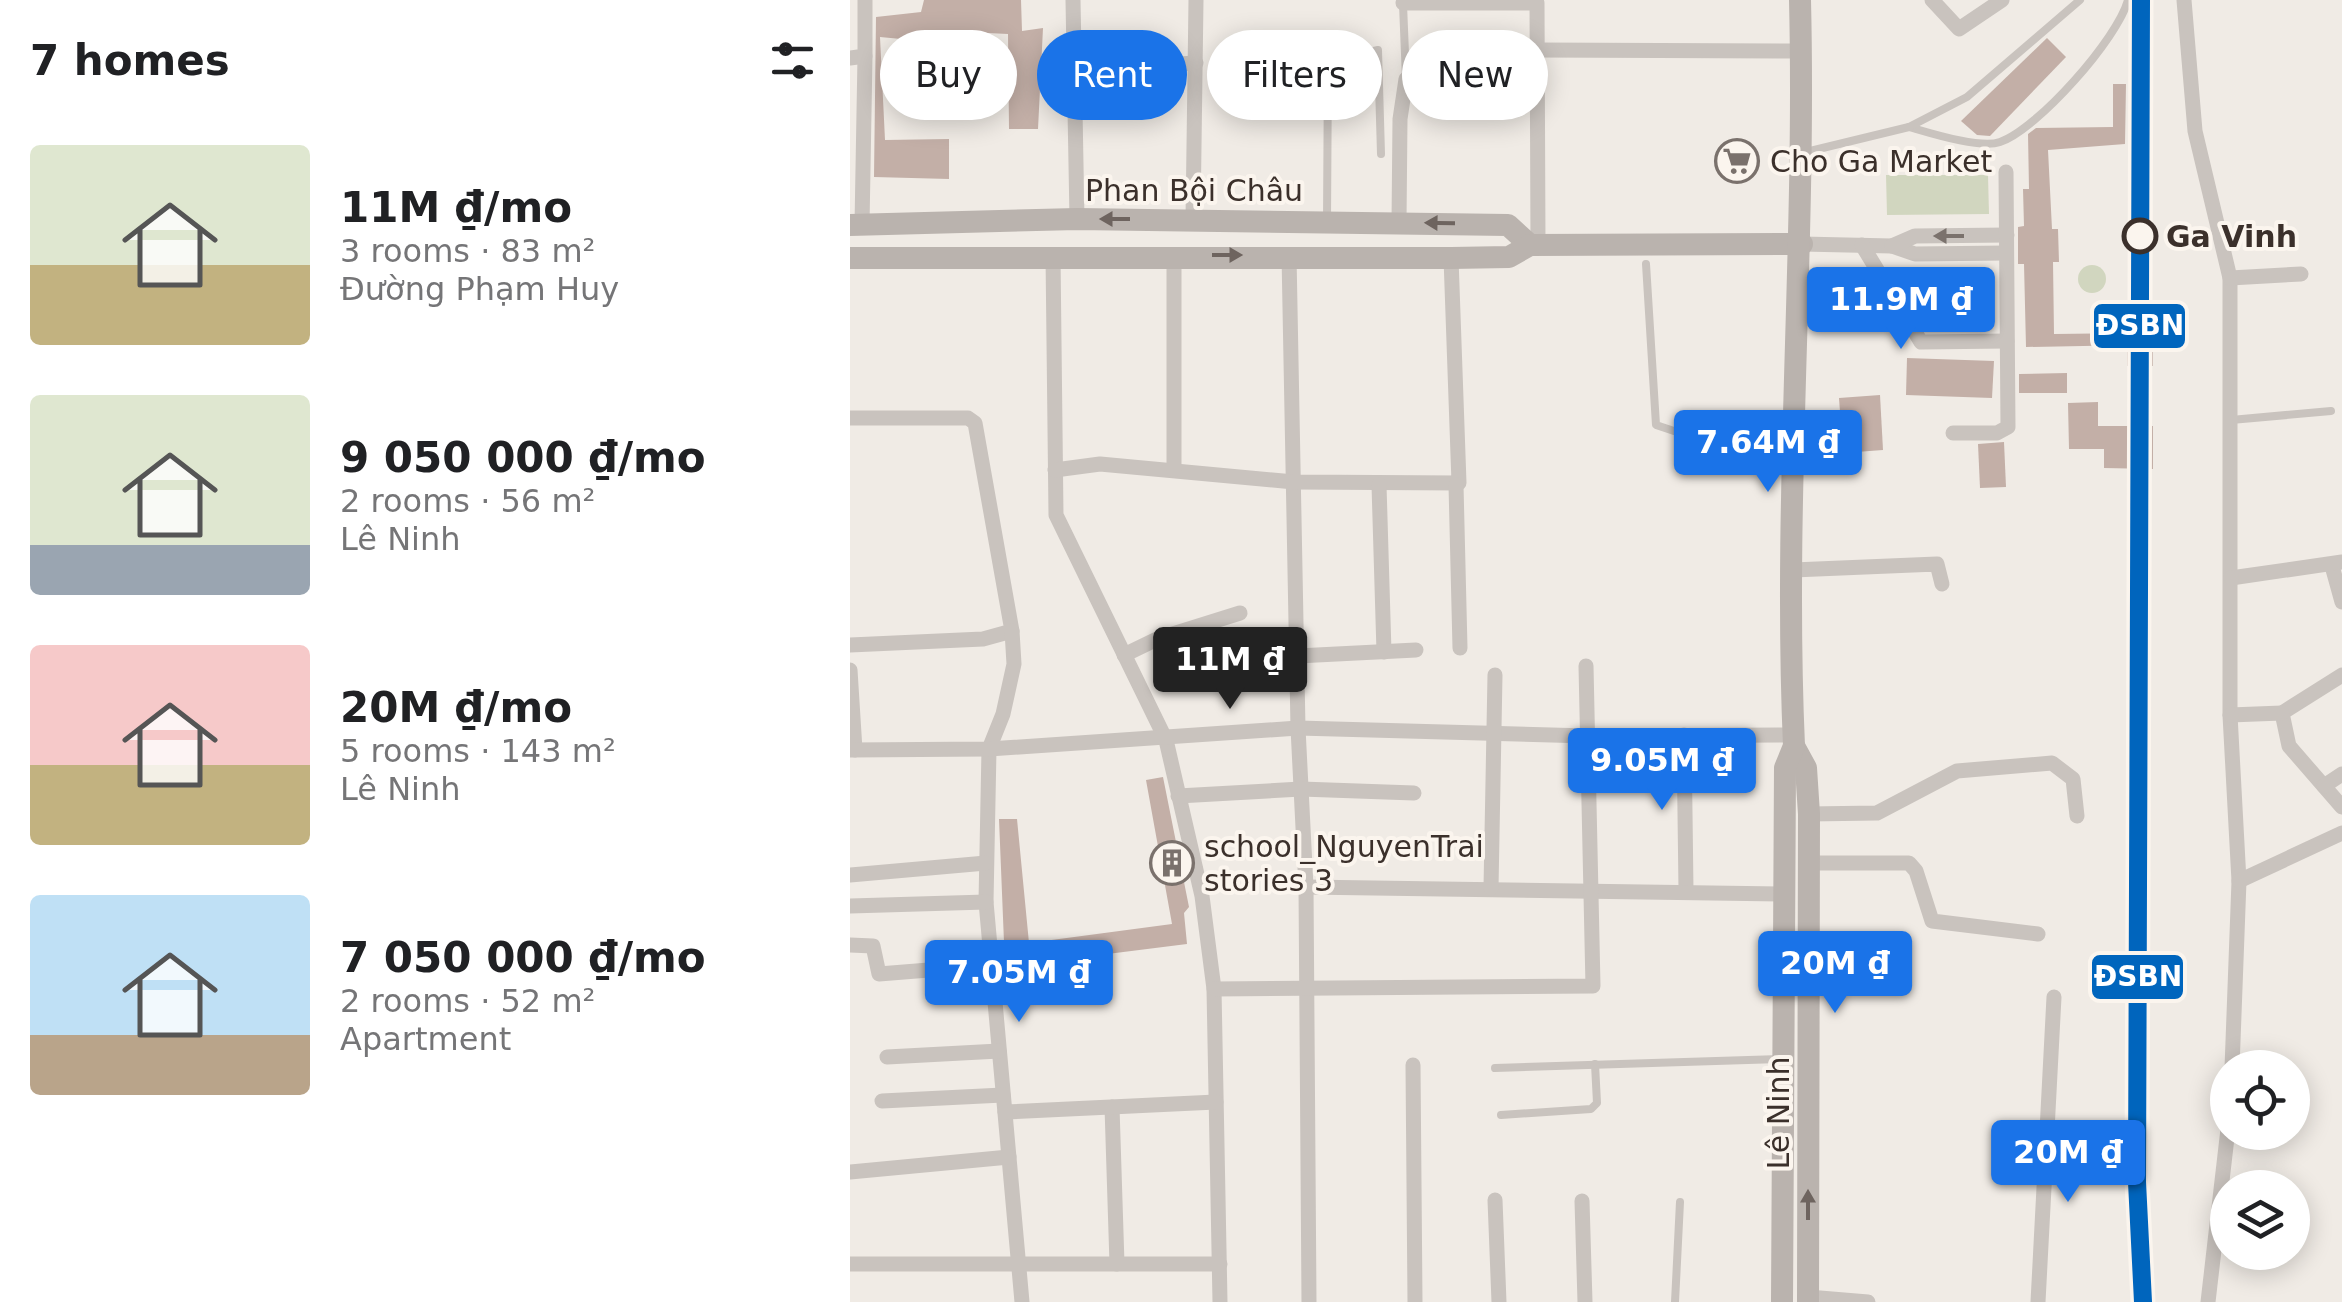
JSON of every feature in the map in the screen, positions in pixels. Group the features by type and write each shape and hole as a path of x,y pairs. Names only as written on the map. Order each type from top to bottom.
{"main road":[{"name":"Lê Ninh","path":"1782,1302 1785,768 1794,741 1795,434 1802,244 1800,0"},
{"name":"Phan Bội Châu","path":"856,225 1077,219 1508,225 1534,245"},
{"path":"1326,255 1327,220"},
{"path":"966,223 967,256"},
{"name":"Phan Bội Châu","path":"850,258 1451,258 1509,257 1534,245 1802,244"},
{"name":"Lê Ninh","path":"1794,741 1806,768 1809,814 1808,1300"},
{"path":"1781,1058 1808,1060"}],"street":[{"path":"856,225 857,57 865,0"},
{"path":"1072,0 1073,30"},
{"path":"1193,219 1196,0"},
{"path":"1932,0 1959,29 2002,0"},
{"path":"2184,0 2195,131 2230,278 2230,715 2239,882 2233,1050"},
{"path":"1403,2 1537,4 1538,30"},
{"path":"1548,50 1802,51"},
{"path":"1187,64 1196,63"},
{"path":"1399,222 1402,106"},
{"path":"1075,120 1077,219"},
{"path":"1534,245 1535,120"},
{"path":"1953,433 1998,432 2008,427 2006,172"},
{"path":"1892,246 1915,236 2007,235"},
{"path":"1802,244 1892,246 1915,254 2006,253"},
{"path":"1862,245 1921,342 2007,341"},
{"path":"1053,255 1056,515 1166,740 1202,896 1214,990 1220,1302"},
{"path":"1174,255 1174,470"},
{"path":"1289,255 1298,728 1306,887 1310,1302"},
{"path":"1451,258 1460,480 1456,485 1460,648"},
{"path":"2230,278 2301,274"},
{"path":"850,418 968,418 975,423 1012,632 1014,664 1003,714 988,750 986,902 1022,1302"},
{"path":"1055,470 1100,464 1294,482 1456,485"},
{"path":"1379,484 1384,652"},
{"path":"1793,570 1937,564 1942,584"},
{"path":"2231,578 2337,564 2342,602"},
{"path":"1124,655 1157,639 1240,613"},
{"path":"850,645 983,639 1012,632"},
{"path":"1297,656 1416,650"},
{"path":"1214,990 1593,986 1586,666"},
{"path":"850,670 852,750 988,750 1298,728 1794,741"},
{"path":"1491,888 1495,675"},
{"path":"2230,715 2282,713 2339,682"},
{"path":"2282,713 2288,746 2342,807"},
{"path":"1684,736 1686,890"},
{"path":"1809,814 1878,813 1957,771 2052,763 2061,765 2074,779 2078,816"},
{"path":"2324,786 2342,774"},
{"path":"1178,796 1301,789 1414,792"},
{"path":"2239,882 2342,833"},
{"path":"1809,863 1903,861 1916,871 1932,921 2038,934"},
{"path":"850,875 986,863"},
{"path":"1306,887 1593,888 1784,894"},
{"path":"850,906 986,902"},
{"path":"850,945 873,946 879,974 991,965"},
{"path":"2038,1302 2054,996"},
{"path":"887,1058 999,1050"},
{"path":"1414,1065 1415,1302"},
{"path":"882,1101 1112,1107 1216,1102"},
{"path":"1112,1107 1117,1264"},
{"path":"2208,1302 2226,1150"},
{"path":"850,1172 1009,1157"},
{"path":"1495,1200 1499,1302"},
{"path":"1582,1202 1585,1302"},
{"path":"850,1264 1220,1264"},
{"path":"1808,1300 1868,1302"}],"lane":[{"path":"1802,153 1909,127 1967,97 2080,0"},
{"path":"1909,127 1998,144 2025,126 2107,46 2128,0"},
{"path":"1403,2 1404,30"},
{"path":"1327,220 1328,62 1378,50 1381,154"},
{"path":"1646,264 1656,426 1664,430 1795,434"},
{"path":"2230,420 2331,411"},
{"path":"1496,1068 1781,1058"},
{"path":"1500,1115 1591,1109 1597,1104 1595,1064"},
{"path":"1676,1302 1680,1202"}],"green space":[{"path":"1886,175 1988,175 1989,214 1887,215"},
{"path":"2092,265 2102,269 2106,279 2102,289 2092,293 2082,289 2078,279 2082,269"},
{"path":"1903,275 1983,275 1983,321 1918,321 1903,302"}],"building":[{"path":"924,0 1021,0 1022,31 1043,28 1037,30 1038,129 1009,129 1009,120 1017,120 1017,30 880,30 880,120 884,120 885,140 949,139 949,179 874,177 876,17 921,12"},
{"path":"2047,38 2066,57 1990,136 1977,135 1961,121"},
{"path":"2113,84 2126,84 2125,144 2048,150 2052,229 2058,229 2059,262 2053,262 2054,334 2134,333 2134,345 2026,347 2024,264 2018,264 2018,227 2024,226 2023,189 2029,189 2028,134 2036,128 2113,127"},
{"path":"2127,304 2153,304 2153,320 2127,320"},
{"path":"2127,347 2153,347 2153,366 2127,366"},
{"path":"1907,358 1994,361 1992,398 1906,395"},
{"path":"2067,373 2067,393 2019,393 2019,374"},
{"path":"1880,395 1883,450 1843,453 1839,398"},
{"path":"2098,402 2098,426 2153,426 2153,469 2104,468 2104,449 2069,449 2068,403"},
{"path":"2004,442 2006,487 1980,488 1978,444"},
{"name":"school_NguyenTrai stories 3","path":"1163,777 1189,907 1184,913 1187,944 1005,967 999,819 1017,819 1029,943 1172,924 1146,780"}],"transit line":[{"name":"ĐSBN","path":"2141,0 2137,1182 2143,1302"}],"place":[{"name":"Cho Ga Market","path":"1737,161"},
{"name":"Ga Vinh","path":"2140,236"},
{"name":"school_NguyenTrai stories 3","path":"1172,863"}]}
